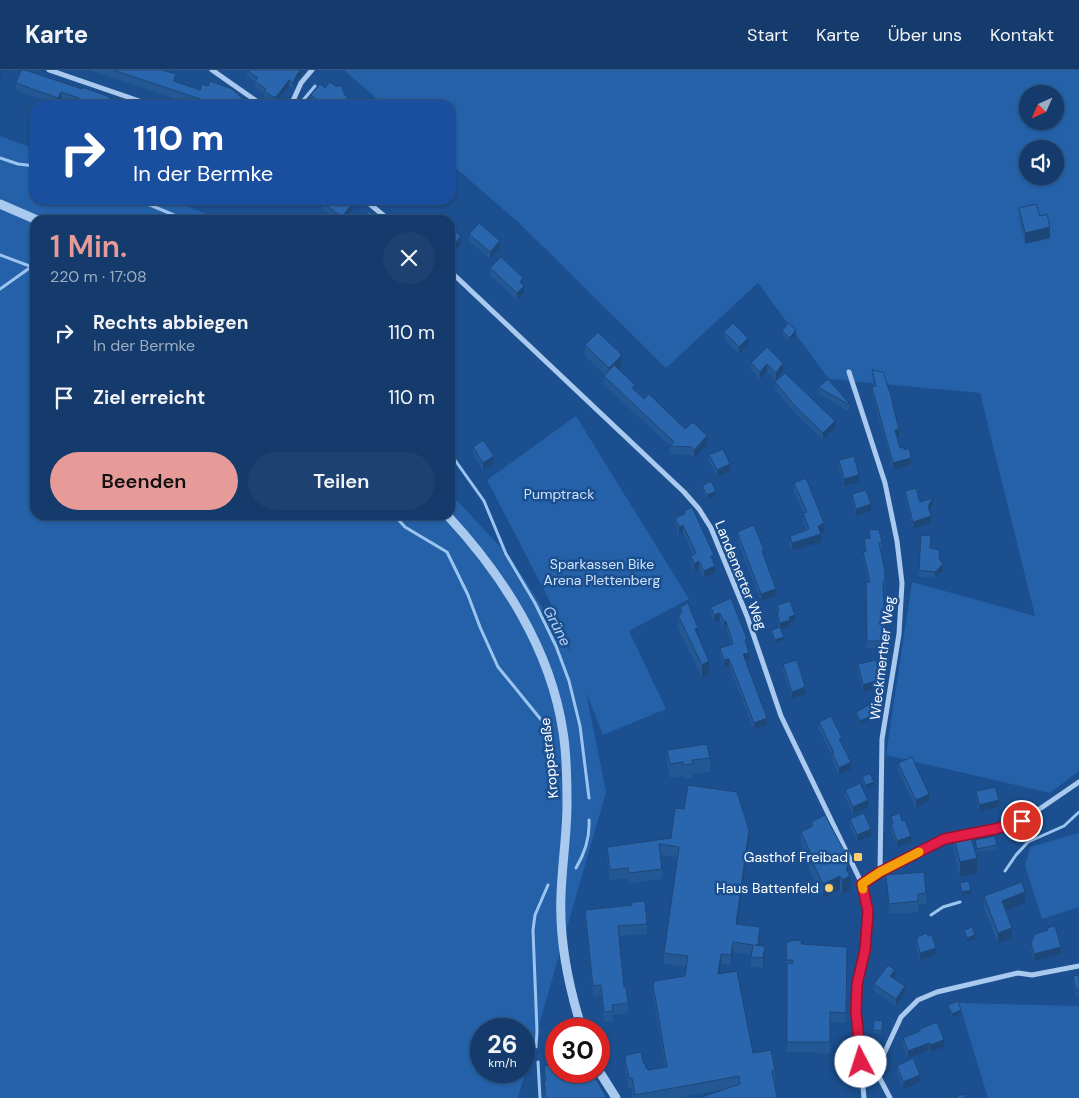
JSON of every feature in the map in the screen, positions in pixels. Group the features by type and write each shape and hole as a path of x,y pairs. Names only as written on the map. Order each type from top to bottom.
{"street":[{"path":"49,70 136,100"},
{"path":"212,70 255,100"},
{"path":"293,100 301,83 312,70"},
{"path":"0,204 30,217"},
{"path":"370,205 382,215"},
{"name":"Landemerter Weg","path":"455,276 684,492 699,509 711,528 747,616 781,716 862,884 868,911 868,930 857,984 856,1003 864,1098"},
{"name":"Wieckmerther Weg","path":"849,372 885,483 897,541 902,583 899,634 882,739 880,872"},
{"name":"Kroppstraße","path":"451,520 485,559 515,602 537,645 553,688 563,732 566,770 567,806 561,896 562,932 566,971 579,1018"},
{"path":"862,884 880,872 944,839 995,829 1022,821 1079,782"},
{"path":"863,1079 876,1071 901,1017 918,1000 937,992 1018,973 1032,975 1079,966"},
{"path":"876,1071 890,1098"},
{"path":"607,1083 616,1098"}],"green space":[{"path":"344,70 1079,70 1079,771 1050,793 886,755 912,582 1035,616 980,393 829,379 758,283 666,368 519,223 455,167 455,100 378,100"},
{"path":"0,136 30,147 30,205 184,205 208,215 30,215 30,520 455,520 455,498 510,557 571,652 557,615 487,480 576,416 689,599 629,631 666,709 603,735 586,692 606,792 535,1039 535,1018 470,1018 470,1083 522,1083 518,1098 0,1098"},
{"path":"1079,833 1079,907 1042,919 1025,866 1030,847"},
{"path":"959,1003 1079,1006 1079,1098 988,1098"}],"building":[{"path":"21,70 25,70 110,97 109,100 78,100 79,98 61,92 58,98 16,83"},
{"path":"113,70 162,70 176,74 174,81 200,90 202,84 208,86 210,81 232,89 242,98 241,100 203,100"},
{"path":"247,70 301,70 293,83 289,80 276,97 273,97 255,81 258,78"},
{"path":"330,82 335,86 342,86 344,94 349,100 316,100 311,95 320,84 325,88"},
{"path":"1036,204 1040,216 1047,214 1050,227 1025,233 1019,208"},
{"path":"326,205 351,205 344,215 339,215"},
{"path":"369,211 374,215 366,215"},
{"path":"479,223 500,241 490,252 469,234"},
{"path":"455,231 461,236 455,244"},
{"path":"501,257 523,278 520,282 524,286 517,293 490,268"},
{"path":"733,323 748,338 739,347 724,332"},
{"path":"788,323 796,330 790,338 782,331"},
{"path":"598,332 622,355 609,368 585,345"},
{"path":"767,347 783,363 776,373 767,364 760,372 751,363"},
{"path":"614,365 635,385 632,388 644,399 649,394 685,429 693,422 707,436 694,450 691,447 670,446 674,442 604,376"},
{"path":"872,370 883,372 893,402 899,429 895,430 900,448 904,447 904,450 909,448 911,458 893,463 872,387 876,386"},
{"path":"785,373 835,421 823,433 795,406 775,382"},
{"path":"828,379 849,403 848,404 818,387"},
{"path":"483,440 494,456 483,463 473,447"},
{"path":"723,449 730,464 717,470 709,455"},
{"path":"854,456 859,475 844,479 839,460"},
{"path":"806,478 824,523 818,526 821,534 792,543 790,536 809,529 803,513 807,512 794,483"},
{"path":"711,481 716,491 707,495 702,486"},
{"path":"916,488 920,502 933,498 928,506 931,516 913,522 905,491"},
{"path":"866,490 871,504 856,509 852,494"},
{"path":"692,507 714,555 711,556 715,566 704,571 699,561 694,564 691,556 696,553 683,525 679,527 675,518 685,514 684,511"},
{"path":"754,525 776,589 761,594 737,532"},
{"path":"869,529 879,530 882,543 879,543 885,571 885,582 883,582 884,609 892,609 892,617 884,618 882,641 867,641 866,582 870,582 863,552 866,551 864,539 870,538"},
{"path":"921,535 931,536 930,548 940,550 939,559 943,564 935,572 919,570"},
{"path":"731,598 747,639 745,640 749,653 743,654 767,718 754,723 729,659 724,660 720,648 733,644 726,621 724,622 720,613 714,615 711,607"},
{"path":"790,601 795,615 789,617 790,620 780,623 777,605"},
{"path":"688,603 698,628 695,629 709,661 702,665 678,615 682,613 680,607"},
{"path":"780,627 784,637 775,640 771,630"},
{"path":"797,660 805,687 792,692 783,664"},
{"path":"876,660 878,680 863,685 858,664"},
{"path":"871,704 875,714 860,721 856,712"},
{"path":"831,716 842,738 839,739 851,762 839,768 819,722"},
{"path":"707,744 710,758 692,760 693,764 683,765 683,762 670,764 667,750"},
{"path":"912,757 929,794 916,800 898,763"},
{"path":"870,773 874,782 866,785 862,777"},
{"path":"860,783 868,800 853,807 845,790"},
{"path":"688,785 737,792 749,830 736,924 760,927 758,945 755,945 765,946 763,958 751,957 753,945 733,942 731,955 721,954 718,974 737,971 753,1053 771,1050 775,1070 772,1071 777,1098 699,1098 740,1084 739,1076 635,1095 632,1078 629,1078 625,1060 626,1055 641,1052 643,1063 645,1063 648,1070 667,1067 653,985 655,981 685,976 688,956 664,953 679,847 659,844 662,869 629,873 628,868 610,870 607,847 671,838 675,808 684,809"},
{"path":"995,787 999,800 979,805 976,791"},
{"path":"864,813 871,829 857,835 850,819"},
{"path":"900,813 902,821 905,820 911,836 897,841 891,824 893,824 891,816"},
{"path":"825,815 845,852 842,854 848,865 846,869 850,876 842,880 840,876 823,884 809,855 811,854 801,832 813,826 811,822"},
{"path":"970,834 977,858 960,862 954,838"},
{"path":"995,836 997,845 977,849 975,840"},
{"path":"924,872 926,893 918,894 918,901 889,904 886,875"},
{"path":"969,881 971,890 962,892 960,883"},
{"path":"1022,882 1025,892 1002,901 1012,928 998,933 984,896"},
{"path":"645,901 647,924 618,926 624,987 626,986 628,1003 612,1005 613,1011 604,1012 601,985 593,986 585,910 632,905 632,902"},
{"path":"1055,926 1061,947 1034,954 1031,943 1035,934"},
{"path":"972,927 975,935 967,938 964,930"},
{"path":"927,933 928,936 932,935 936,948 920,953 916,940 918,939 917,937"},
{"path":"793,940 802,941 801,944 847,947 846,1013 830,1012 830,1042 787,1042 787,964 793,963 793,960 787,960 786,943"},
{"path":"888,965 895,970 890,976 905,986 896,999 874,984"},
{"path":"1079,975 1079,990 1076,990 1073,976"},
{"path":"958,1001 961,1010 952,1014 948,1005"},
{"path":"874,1020 883,1021 882,1031 873,1030"},
{"path":"937,1022 944,1040 930,1045 929,1043 908,1051 903,1038"},
{"path":"913,1058 920,1075 903,1082 897,1066"},
{"path":"544,1081 545,1083 598,1083 606,1098 546,1098"},
{"path":"964,1094 966,1098 952,1098"}],"waterway":[{"path":"303,100 315,86"},
{"name":"Grüne","path":"0,158 18,164 30,165"},
{"name":"Grüne","path":"150,205 174,215"},
{"path":"0,255 30,266"},
{"path":"0,289 30,268"},
{"name":"Grüne","path":"455,460 484,501 506,554 535,603 556,646 569,681 580,726 589,798"},
{"path":"399,520 405,527 447,552 468,595 498,667 547,727"},
{"path":"1005,871 1028,842 1064,826 1079,812"},
{"name":"Grüne","path":"576,868 586,845 589,833 589,820"},
{"name":"Grüne","path":"536,1047 533,930 535,915 548,885"},
{"path":"931,915 943,907 960,902"},
{"name":"Grüne","path":"538,1062 540,1098"}],"slow traffic":[{"path":"863,889 862,884 880,872 919,852"}],"place":[{"name":"Gasthof Freibad","path":"858,857"},
{"name":"Haus Battenfeld","path":"829,888"}],"route":[{"path":"861,1062 856,1012 857,984 868,930 868,911 862,884 880,872 944,839 995,829 1022,821"}],"park label":[{"name":"Pumptrack","path":"559,494"},
{"name":"Sparkassen Bike Arena Plettenberg","path":"602,572"}]}
